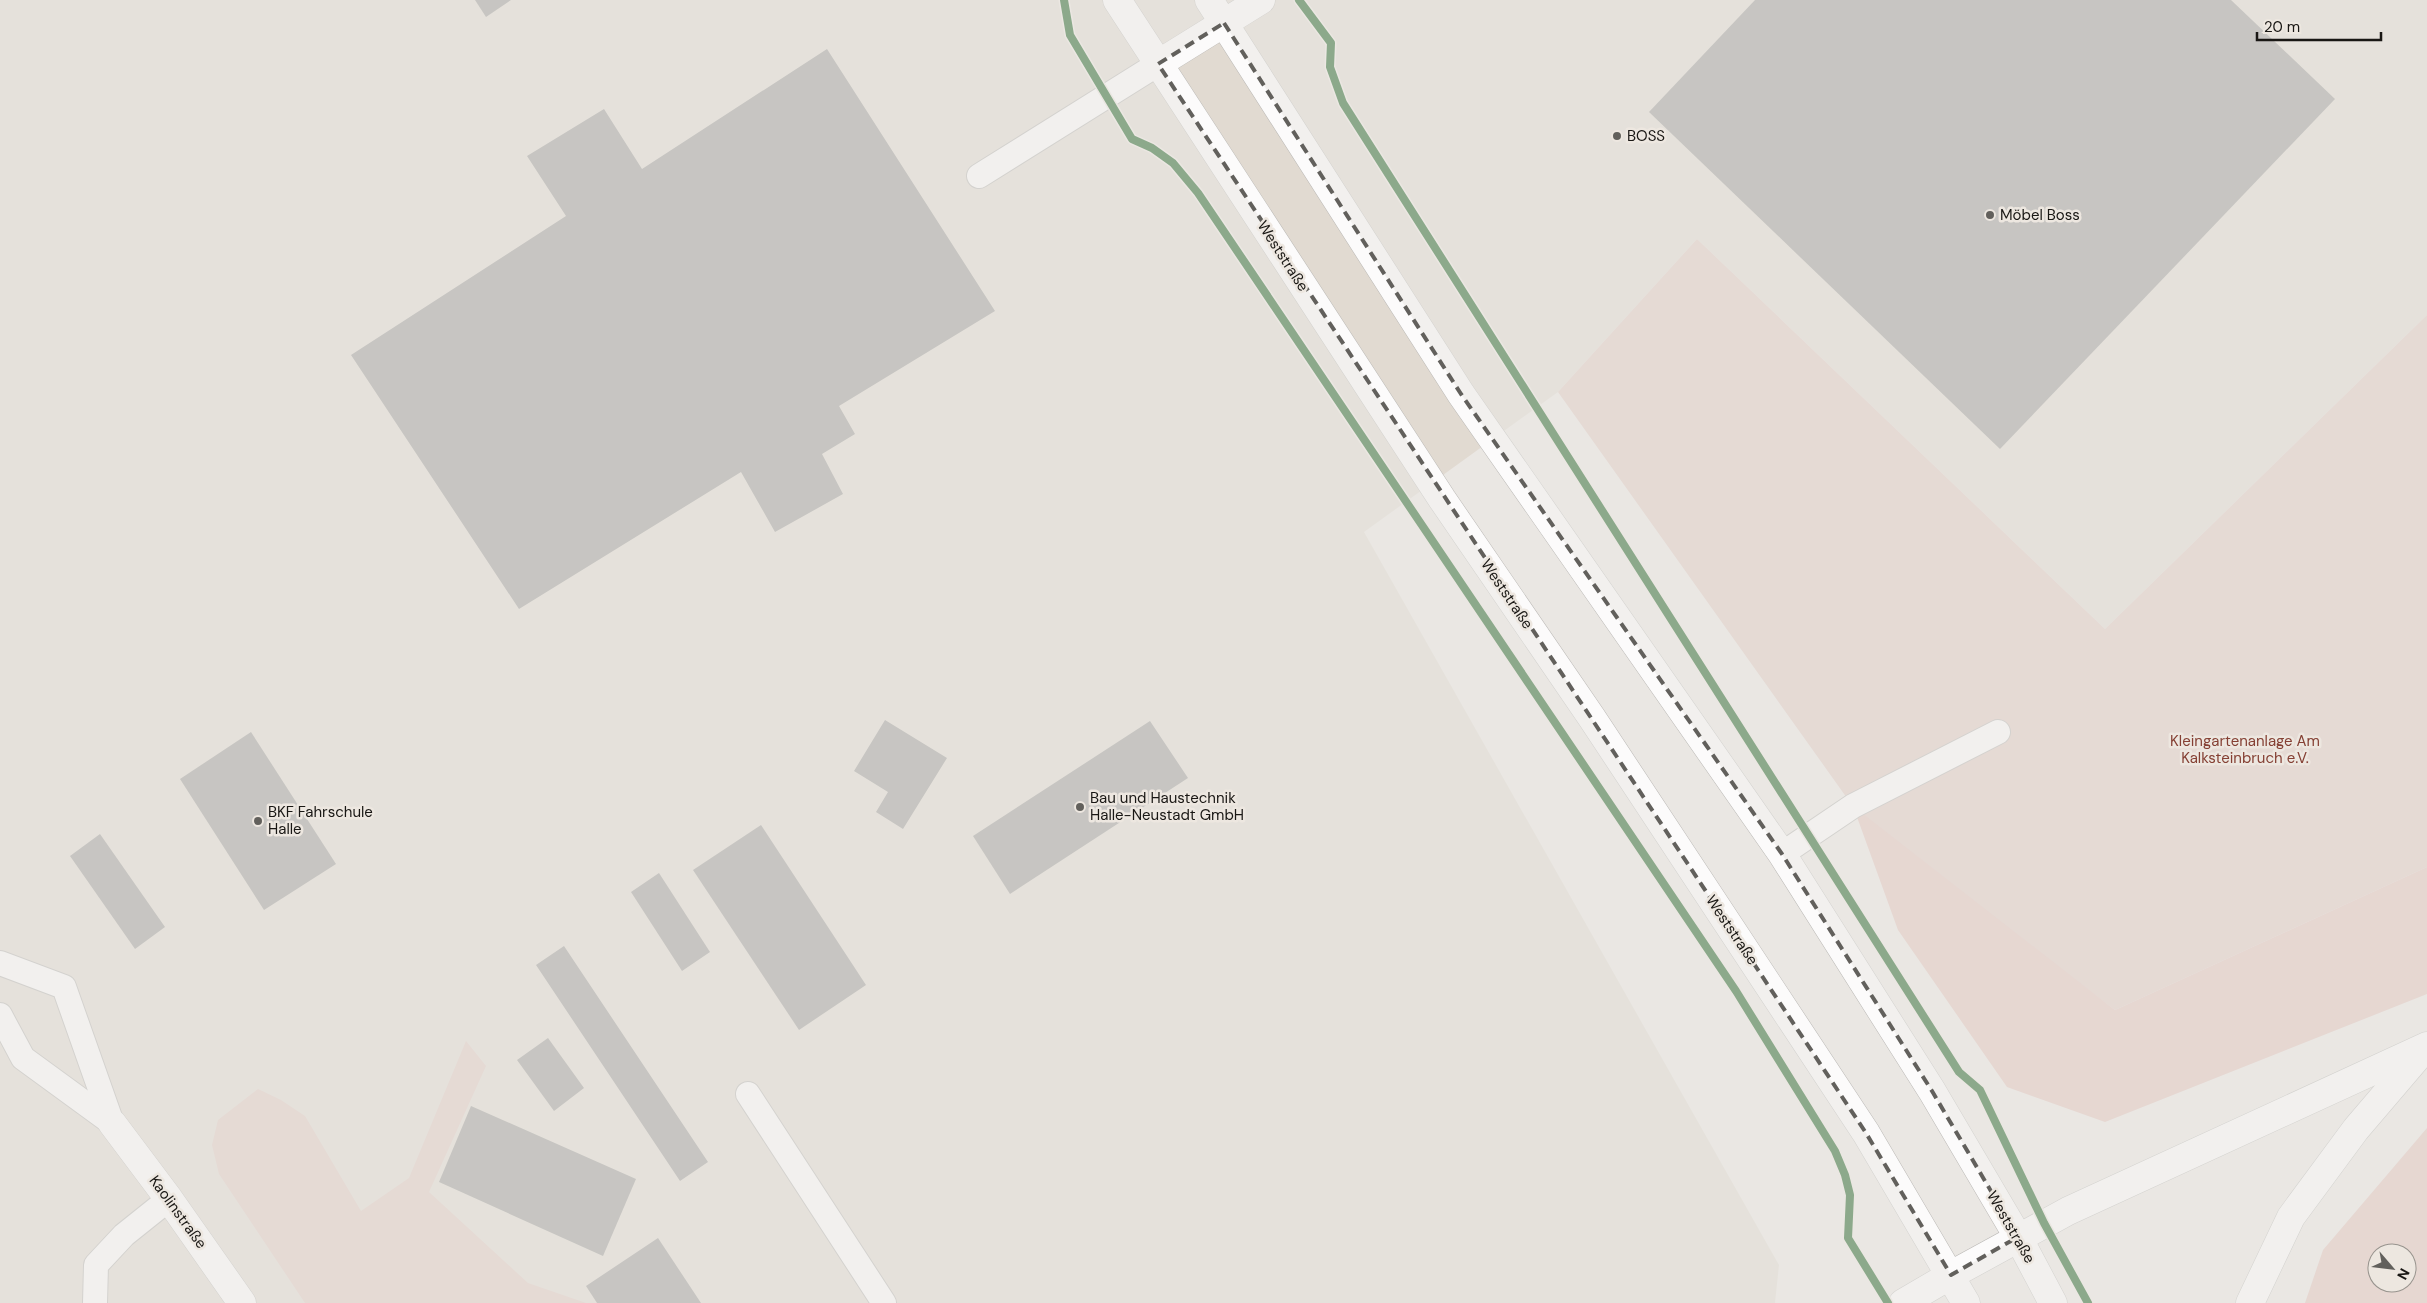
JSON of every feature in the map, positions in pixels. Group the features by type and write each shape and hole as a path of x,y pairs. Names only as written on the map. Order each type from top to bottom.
{"main road":[{"name":"Weststraße","path":"1117,0 1442,499 1592,718 1852,1112 1966,1303"},
{"name":"Weststraße","path":"1209,0 1461,394 1782,854 1932,1090 2018,1237 2053,1303"},
{"path":"1158,64 1262,0"},
{"path":"1903,1303 2018,1237 2068,1211 2426,1047"},
{"path":"2250,1303 2291,1217 2356,1129 2426,1047"},
{"name":"Kaolinstraße","path":"112,1123 170,1199 242,1303"}],"lane":[{"path":"979,176 1158,64"},
{"path":"1782,854 1853,806 1998,732"},
{"path":"0,963 64,987 112,1123"},
{"path":"0,1015 24,1058 112,1123"},
{"path":"748,1094 884,1303"},
{"path":"95,1303 96,1264 124,1235 170,1199"}],"path":[{"path":"1064,0 1070,35 1132,139 1152,148 1173,163 1198,193"},
{"path":"1838,1159 1850,1195 1848,1238 1878,1287"}],"highlighted area":[{"path":"1224,23 1461,394 1782,854 1932,1091 2018,1237 1951,1275 1866,1133 1158,64"}],"shaded area":[{"path":"0,0 2427,0 2427,315 2105,629 1697,239 1558,392 1364,532 1779,1265 1775,1303 0,1303"},
{"path":"1853,806 2115,1010 2427,867 2427,994 2105,1122 2007,1087 1898,930"},
{"path":"2427,1128 2427,1303 2305,1303 2323,1250"}],"green space":[{"name":"Kleingartenanlage Am Kalksteinbruch e.V.","path":"1697,239 2105,629 2427,315 2427,867 2115,1010 1864,822 1558,392"},
{"path":"466,1041 486,1066 429,1192 528,1283 586,1303 305,1303 219,1174 212,1145 218,1120 258,1089 281,1100 305,1116 361,1211 409,1178"}],"building":[{"path":"475,0 511,0 486,17"},
{"name":"Möbel Boss","path":"1755,0 2231,0 2335,99 2000,449 1649,112"},
{"path":"827,49 995,311 839,406 855,434 822,454 843,494 775,532 741,472 519,609 351,355 566,216 527,156 604,109 642,169"},
{"path":"885,720 947,758 903,829 876,812 888,792 854,771"},
{"name":"Bau und Haustechnik Halle-Neustadt GmbH","path":"1150,721 1188,778 1010,894 973,836"},
{"name":"BKF Fahrschule Halle","path":"251,732 336,864 264,910 180,779"},
{"path":"761,825 866,985 799,1030 693,870"},
{"path":"100,834 165,927 135,949 70,856"},
{"path":"659,873 710,952 682,971 631,892"},
{"path":"564,946 708,1162 680,1181 536,965"},
{"path":"548,1038 584,1088 554,1111 517,1060"},
{"path":"471,1106 636,1179 603,1256 439,1182"},
{"path":"658,1238 701,1303 597,1303 586,1286"}],"cycle path":[{"path":"1064,0 1070,35 1132,139 1152,148 1173,163 1198,193 1736,991 1835,1151 1845,1175 1850,1195 1848,1238 1888,1303"},
{"path":"1299,0 1331,43 1330,67 1343,103 1959,1072 1980,1090 2044,1223 2088,1303"}],"place":[{"name":"BOSS","path":"1617,136"},
{"name":"Möbel Boss","path":"1990,215"},
{"name":"Bau und Haustechnik Halle-Neustadt GmbH","path":"1080,807"},
{"name":"BKF Fahrschule Halle","path":"258,821"}]}
